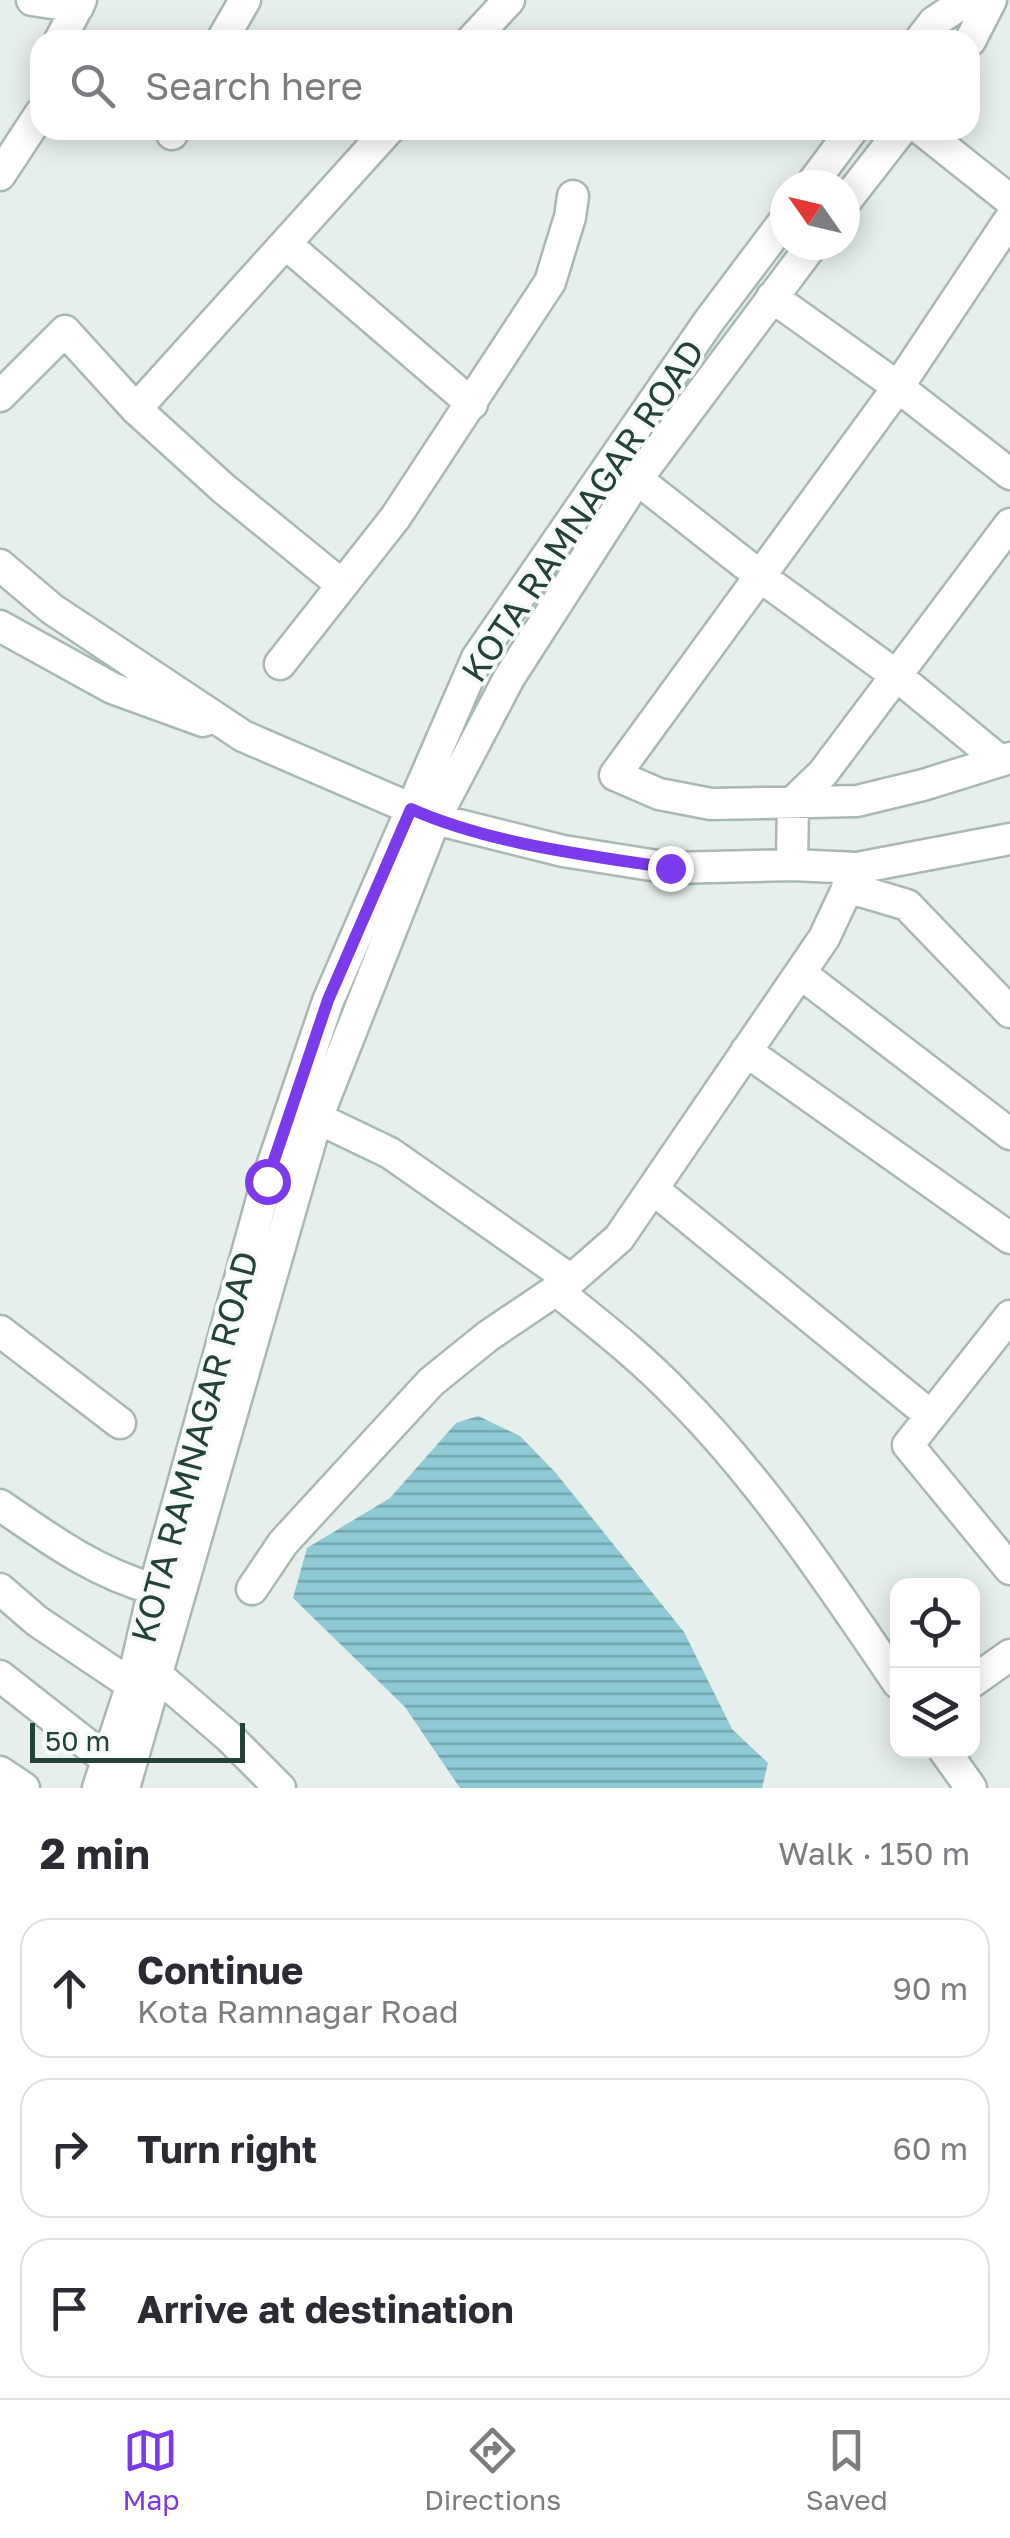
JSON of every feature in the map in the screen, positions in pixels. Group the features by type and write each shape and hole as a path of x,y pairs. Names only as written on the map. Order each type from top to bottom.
{"street":[{"path":"32,0 80,3 65,30"},
{"path":"228,30 246,0"},
{"path":"481,30 509,0"},
{"path":"928,30 968,0"},
{"path":"976,30 991,0"},
{"path":"0,175 30,129"},
{"path":"136,408 379,140"},
{"path":"822,170 845,140"},
{"path":"860,183 893,140"},
{"path":"935,140 1010,200"},
{"path":"280,664 395,518 550,282 573,196"},
{"path":"1005,759 857,801 711,804 659,794 614,774 898,387 1010,219"},
{"name":"KOTA RAMNAGAR ROAD","path":"103,1774 147,1686 154,1589 267,1181 328,1000 423,814 477,658 709,321 770,240"},
{"path":"286,244 472,404"},
{"path":"124,1788 147,1686 318,1118 423,814 637,479 800,260"},
{"path":"772,297 1010,474"},
{"path":"0,396 65,331 136,408 223,488 342,585"},
{"path":"637,479 1005,759"},
{"path":"792,865 793,802 823,773 1010,524"},
{"path":"0,565 52,609 243,736"},
{"path":"0,626 112,688 243,736 423,814 563,852 670,868 792,865 852,878 907,905 1010,1012"},
{"path":"252,1589 283,1543 431,1382 488,1336 564,1285 618,1238 824,938 852,878 908,859 1010,839"},
{"path":"907,905 908,859"},
{"path":"800,974 1010,1134"},
{"path":"746,1051 1010,1238"},
{"path":"318,1118 390,1153 564,1285 680,1397 828,1579 890,1671"},
{"path":"653,1189 931,1416"},
{"path":"1010,1316 908,1445 1010,1570"},
{"path":"0,1331 120,1423"},
{"path":"0,1505 83,1560 117,1578 154,1589"},
{"path":"0,1589 37,1621 228,1736 280,1788"},
{"path":"980,1677 1009,1657"},
{"path":"0,1676 103,1774"},
{"path":"950,1758 971,1788"},
{"path":"0,1772 24,1788"}],"water":[{"path":"478,1416 520,1436 555,1472 684,1632 732,1729 768,1763 762,1788 460,1788 405,1707 293,1598 307,1548 390,1498 456,1423"}],"route":[{"path":"267,1181 328,1000 411,809 434,819 563,852 670,868"}]}
